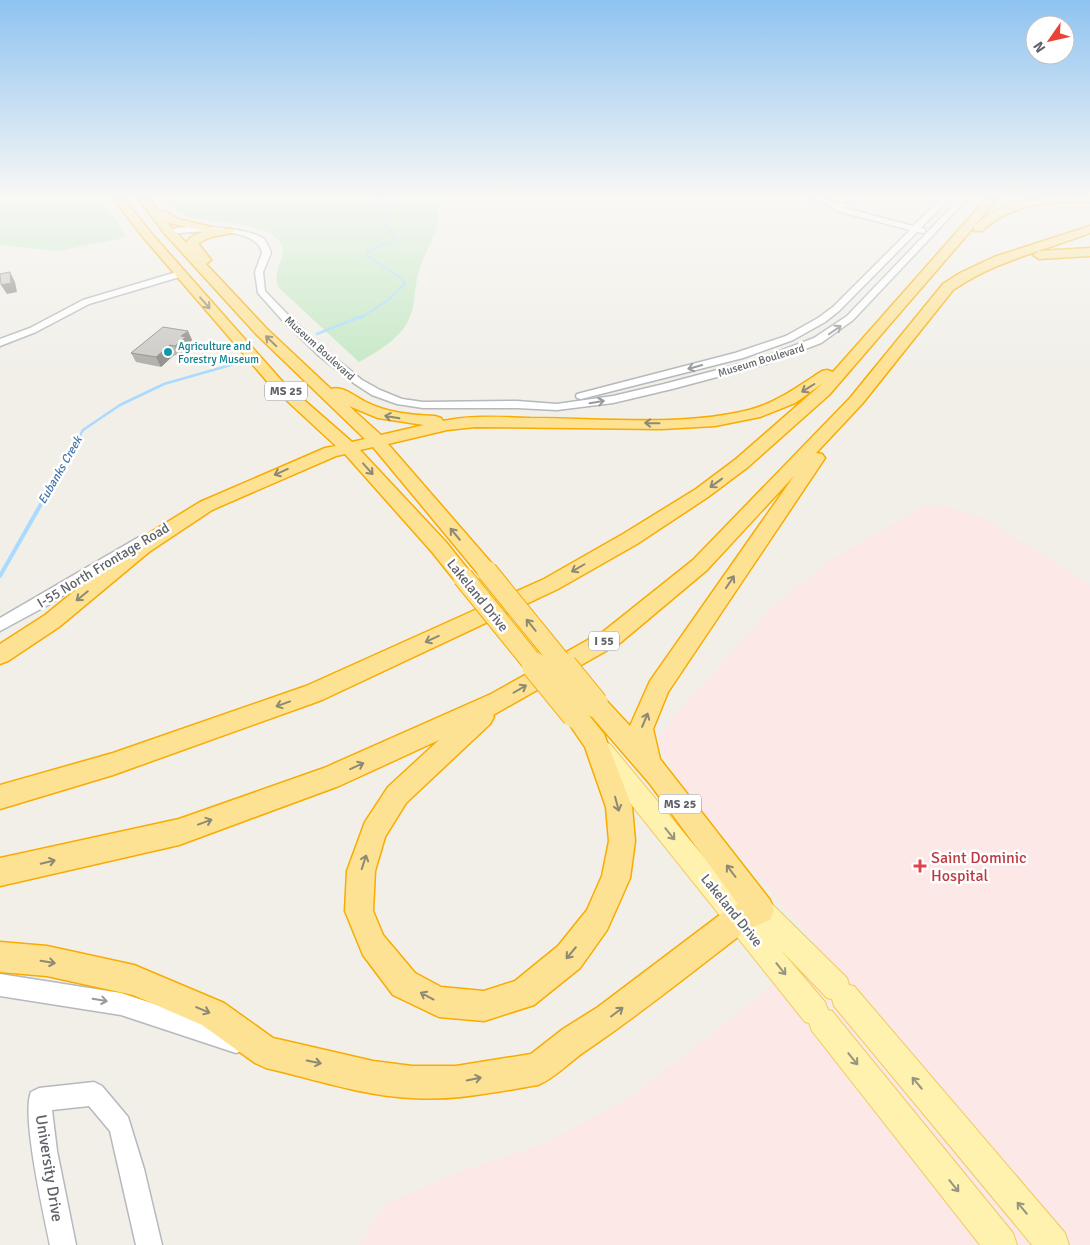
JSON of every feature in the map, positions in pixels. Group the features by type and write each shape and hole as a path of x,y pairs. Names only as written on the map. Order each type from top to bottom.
{"highway":[{"name":"Lakeland Drive","path":"165,256 276,383 348,447 439,547 463,577 585,709 659,776 750,914"},
{"name":"Lakeland Drive","path":"192,256 262,332 377,441 487,571 585,709 595,742"},
{"path":"180,274 201,266 205,260 201,256"},
{"path":"742,463 824,392 943,256"},
{"path":"0,797 113,764 314,693 551,584 638,534 797,428 841,389 956,256"},
{"name":"I 55","path":"0,872 179,832 330,778 499,702 612,637 700,565 856,400 939,296 970,271 1007,256"},
{"path":"904,342 932,322 960,288 983,272 1005,263 1041,256"},
{"path":"298,367 353,402 383,416 413,421 662,424 715,420 754,414 789,400 815,384 862,349"},
{"path":"276,383 320,438 317,451 309,460"},
{"path":"649,767 641,729 658,688 856,400"},
{"path":"0,655 52,620 142,547 206,506 309,460 348,447 447,425 475,422"},
{"path":"499,702 397,795 374,831 361,871 359,911 373,946 404,984 439,1002 484,1006 523,994 568,957 597,920 616,878 622,841 619,807 595,742"},
{"path":"0,957 47,961 134,980 213,1014 266,1052 373,1077 412,1082 456,1082 538,1069 574,1040 616,1013 750,914"}],"main road":[{"name":"Lakeland Drive","path":"595,742 750,914 841,992 1053,1245"},
{"name":"Lakeland Drive","path":"750,914 819,1017 1001,1245"}],"street":[{"name":"Museum Boulevard","path":"266,256 260,271 261,291 322,352 373,392 390,399 423,405 531,405 555,408 620,398 749,365 787,354 811,344 835,332 909,256"},
{"name":"Museum Boulevard","path":"531,405 582,396 737,356 802,333 821,322 888,256"},
{"path":"0,344 33,330 86,302 180,274"},
{"path":"843,302 860,307"},
{"path":"737,356 749,365"},
{"name":"I-55 North Frontage Road","path":"0,625 43,602 152,534 206,506"},
{"path":"0,985 121,1004 266,1052"},
{"name":"University Drive","path":"63,1245 45,1151 39,1100 94,1094 120,1125 132,1168 149,1245"}],"shaded area":[{"name":"Saint Dominic Hospital","path":"925,505 944,506 984,518 1090,585 1090,1245 358,1245 387,1203 456,1173 546,1143 632,1096 752,1002 816,944 683,788 659,746 661,731 773,606 829,561"}],"green space":[{"path":"282,256 425,256 417,279 412,311 406,326 381,349 359,362 278,287 278,269"}],"building":[{"path":"10,272 11,283 1,285 0,274"},
{"path":"163,327 188,331 181,336 186,337 175,346 170,345 156,357 131,353"}],"waterway":[{"name":"Eubanks Creek","path":"360,318 387,301 405,284 402,279 367,256"},
{"name":"Eubanks Creek","path":"317,334 362,316"},
{"name":"Eubanks Creek","path":"60,471 83,430 120,405 164,384 234,364"},
{"name":"Eubanks Creek","path":"0,576 61,469"}],"place":[{"name":"Agriculture and Forestry Museum","path":"168,352"},
{"name":"Saint Dominic Hospital","path":"920,866"}]}
